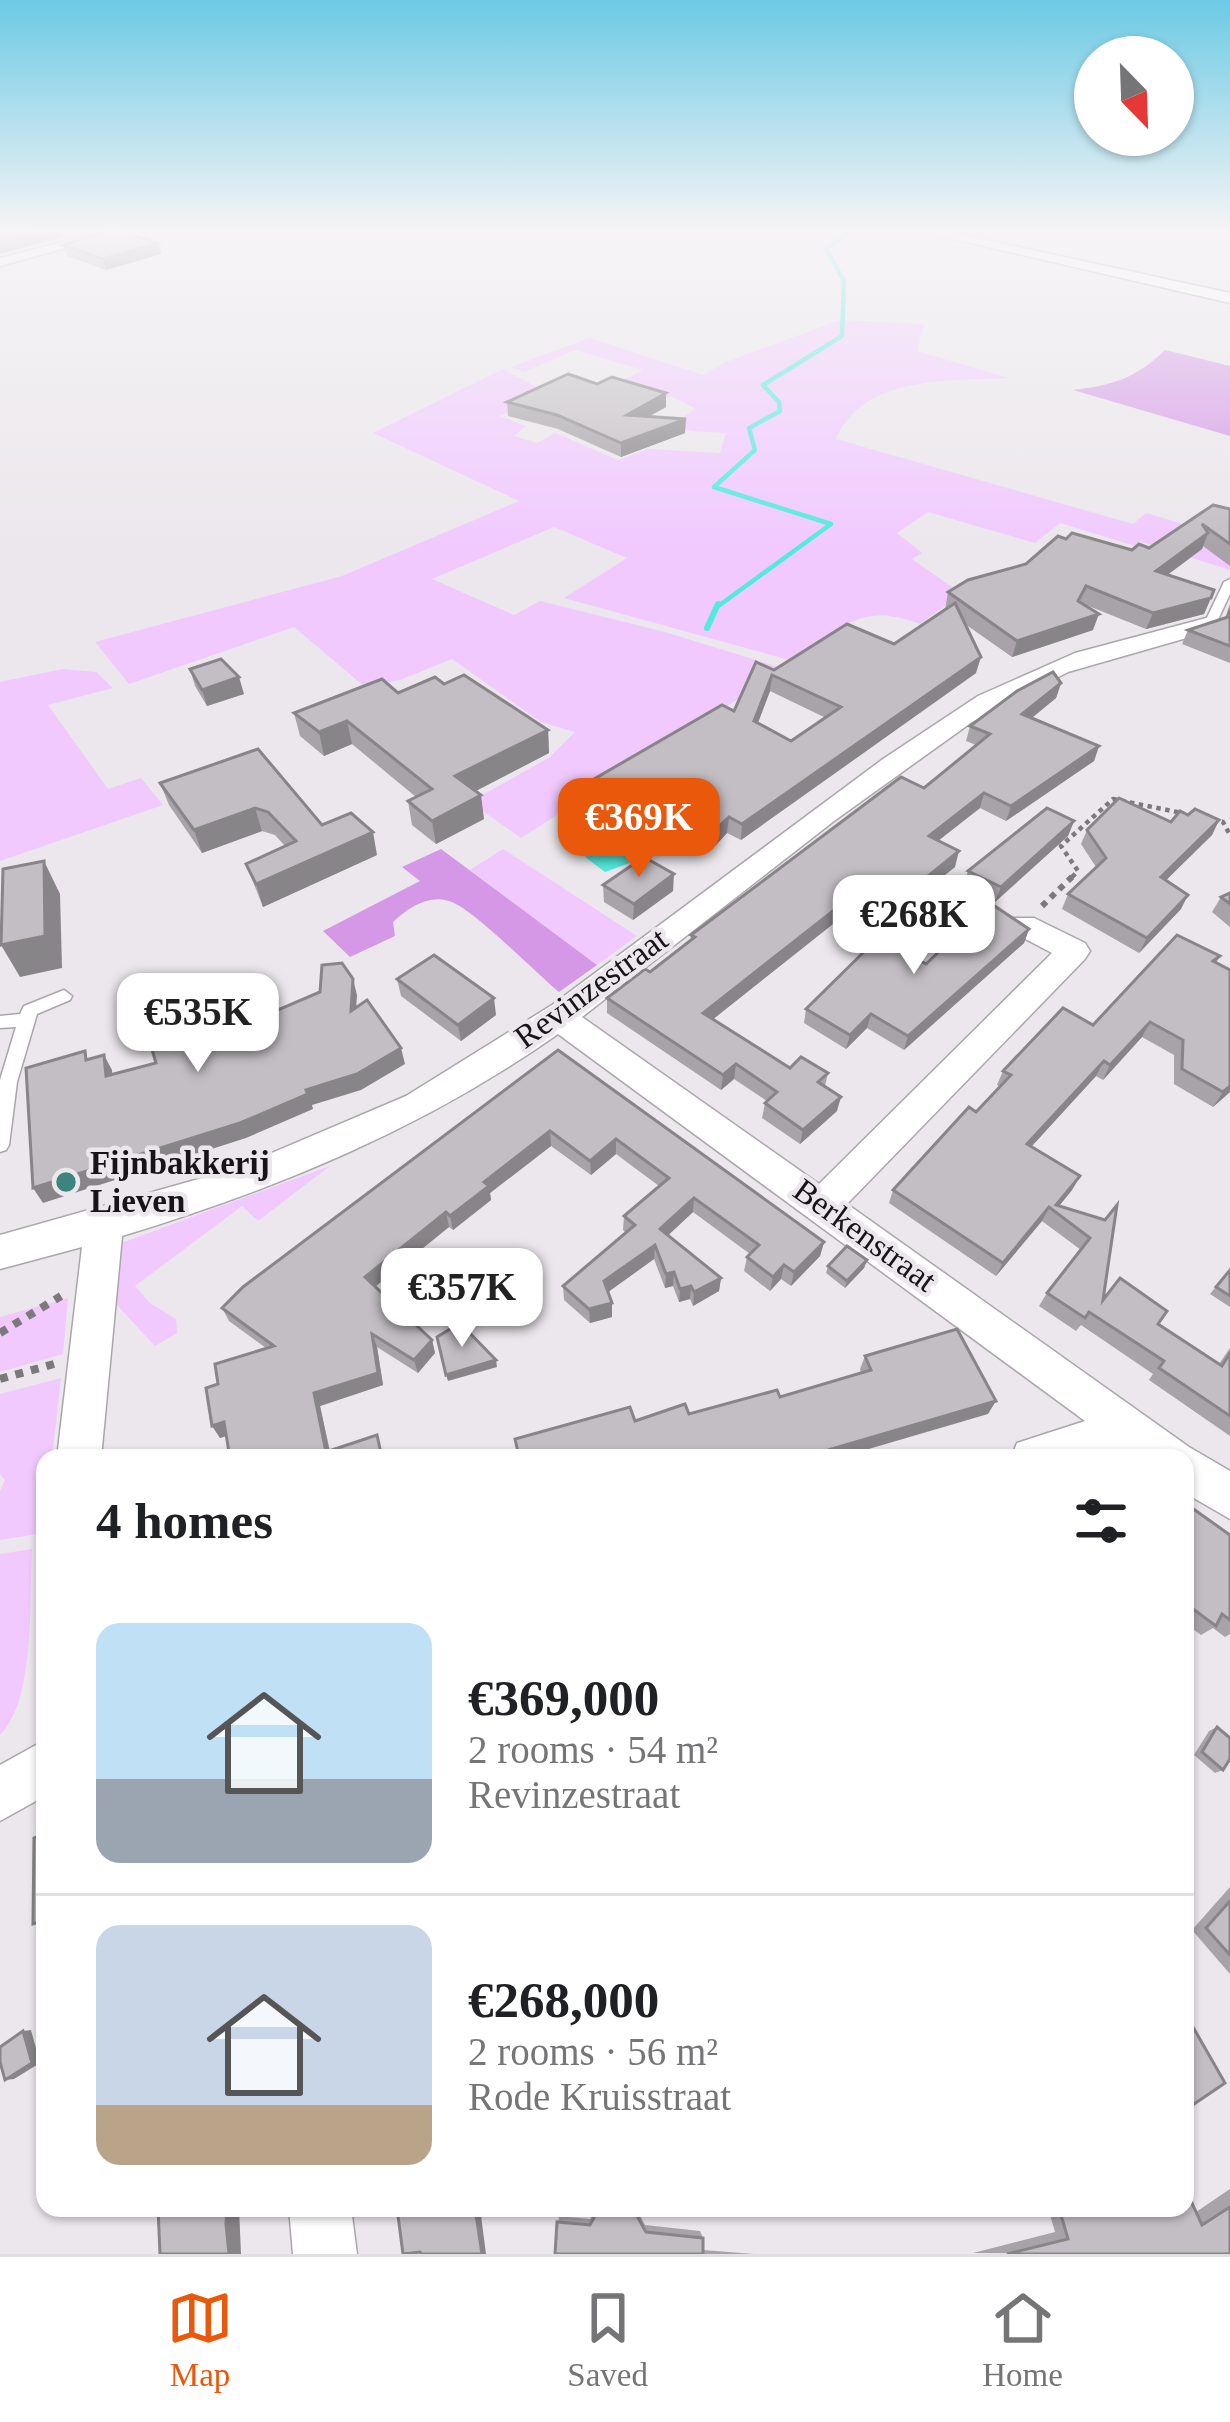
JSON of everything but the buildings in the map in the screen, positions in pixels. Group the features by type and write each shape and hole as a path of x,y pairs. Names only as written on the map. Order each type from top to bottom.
{"street":[{"name":"Revinzestraat","path":"0,1252 104,1226 240,1183 393,1120 476,1072 556,1016 911,750 982,705 1099,652 1223,623"},
{"path":"824,1204 1074,951 1023,925"},
{"name":"Berkenstraat","path":"556,1016 824,1204 1158,1449"},
{"path":"80,1449 104,1226"},
{"path":"1061,1449 1126,1428"},
{"path":"1194,1473 1230,1496"},
{"path":"0,1796 36,1772"},
{"path":"321,2217 326,2254"}],"lane":[{"path":"1223,623 1230,582"},
{"path":"0,1145 6,1065 30,1010 64,996"},
{"path":"0,1022 26,1020"}],"path":[{"path":"1023,925 1078,871 1061,845 1113,800 1223,822 1230,835"},
{"path":"0,1333 36,1307 98,1285"},
{"path":"0,1379 90,1353"}],"shaded area":[{"path":"793,337 921,337 917,351 1009,378 935,382 887,392 849,418 836,439 1133,524 1146,513 1230,538 1230,570 1139,541 1135,546 1060,523 1035,543 928,512 897,533 922,553 912,559 962,594 920,624 882,615 852,622 793,661 564,598 627,558 554,527 432,579 514,615 540,601 785,669 521,838 470,802 550,757 575,732 541,722 452,659 400,680 365,687 294,627 129,684 95,642 342,576 519,501 373,433 503,369 548,393 500,416 526,426 514,436 537,443 555,433 618,460 649,449 720,453 726,433 690,431 673,423 696,409 671,396 655,402 609,387 643,370 575,350 524,372 510,367 590,338 703,375"},
{"path":"1165,350 1230,366 1230,436 1073,390 1123,379"},
{"path":"63,669 96,672 113,688 48,705 108,789 141,778 163,805 0,861 0,682"},
{"path":"441,849 597,965 559,992 477,919 446,900 414,906 393,922 395,936 350,957 323,931 420,881 402,867"},
{"path":"503,849 637,936 597,965 470,870"},
{"path":"330,1166 258,1221 242,1206 135,1286 150,1303 176,1319 177,1333 155,1346 115,1303 119,1244"},
{"path":"68,1298 63,1354 0,1372 0,1317"},
{"path":"61,1378 53,1449 36,1449 36,1534 0,1540 0,1491 5,1480 0,1474 0,1394"},
{"path":"32,1549 25,1674 12,1719 0,1735 0,1554"}],"water":[{"path":"631,836 652,848 650,864 638,860 605,872 585,857 612,838"}],"waterway":[{"path":"717,607 831,524 714,487 755,450 749,428 780,411 779,402 763,385 840,337"},
{"path":"707,628 718,604"}],"place":[{"name":"Fijnbakkerij Lieven","path":"66,1182"}]}
